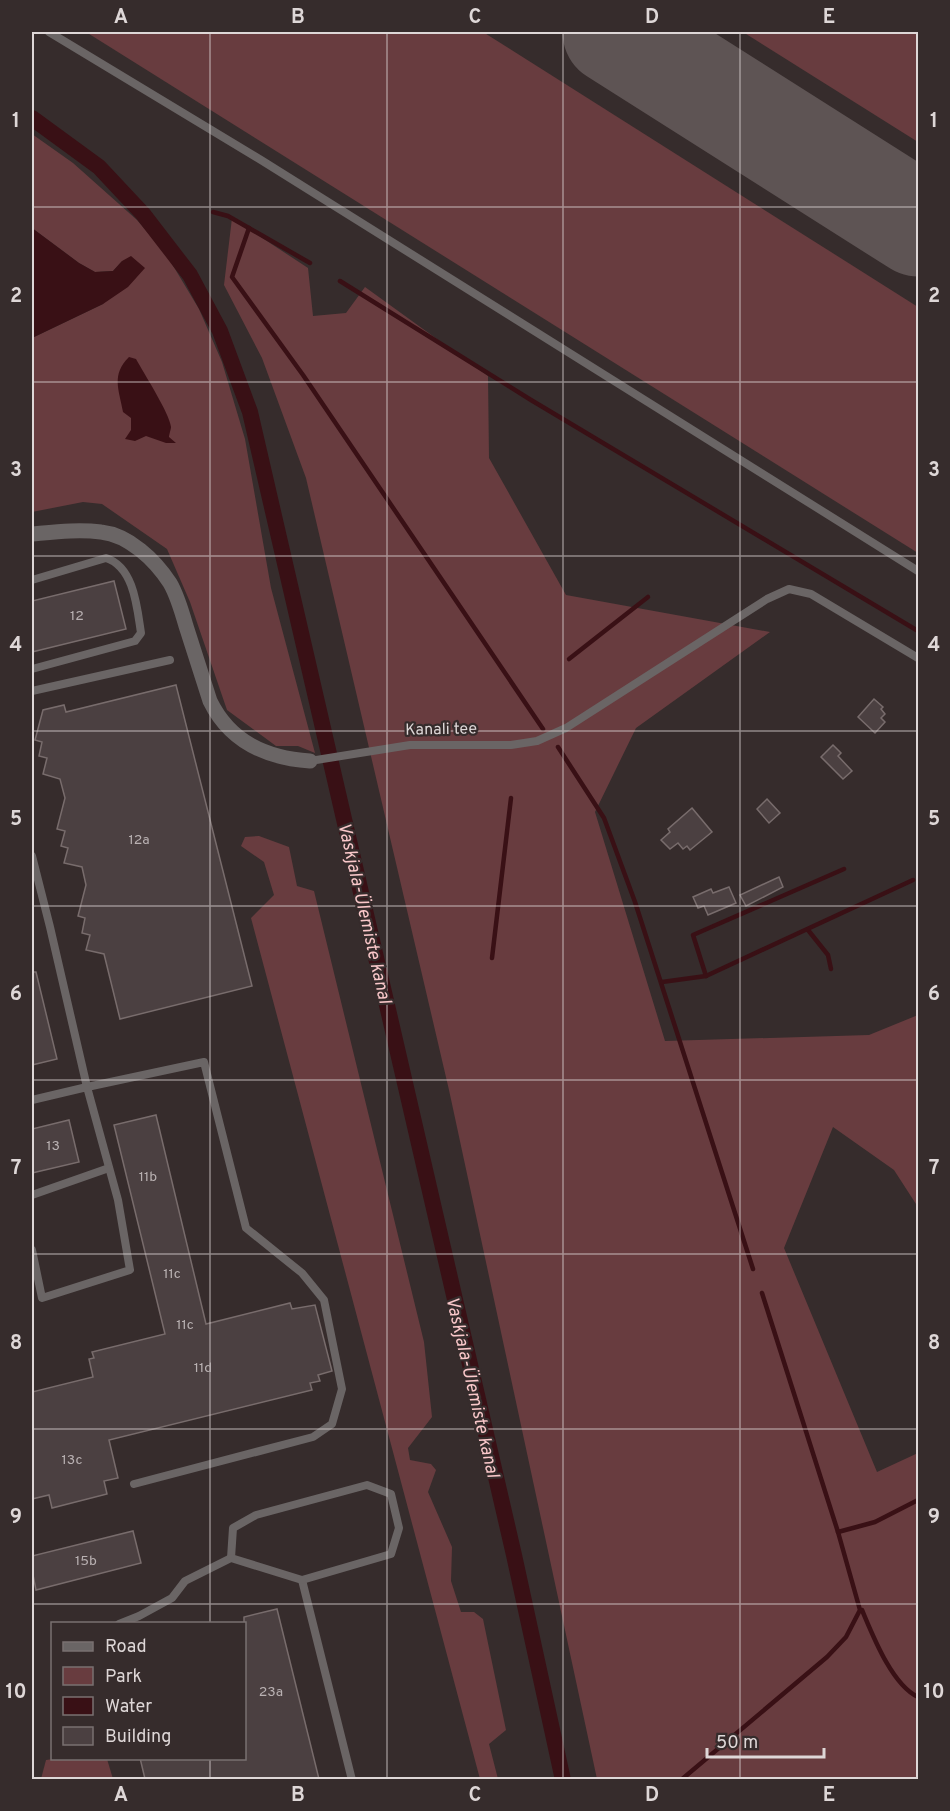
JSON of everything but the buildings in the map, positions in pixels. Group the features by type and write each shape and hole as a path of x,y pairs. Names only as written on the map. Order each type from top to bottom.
{"street":[{"name":"Kanali tee","path":"32,534 73,530 103,532 119,537 137,548 154,563 171,584 217,716 240,740 256,749 290,759 310,761"}],"lane":[{"path":"49,32 261,160 918,571"},
{"path":"32,579 106,558 116,561 127,573 141,633 135,641 32,669"},
{"name":"Kanali tee","path":"310,761 410,745 511,745 537,741 566,728 767,599 789,589 811,594 918,658"},
{"path":"32,691 170,660"},
{"path":"32,856 87,1087 118,1200 130,1270 42,1298 32,1250"},
{"path":"32,1100 204,1062 246,1228 302,1273 324,1300 342,1389 332,1424 313,1437 134,1484"},
{"path":"32,1195 109,1168"},
{"path":"122,1622 140,1616 172,1598 185,1581 231,1558 302,1580 391,1554 399,1527 391,1494 368,1485 256,1515 234,1528 231,1558"},
{"path":"302,1580 352,1779"}],"green space":[{"path":"86,32 483,32 918,307 918,553"},
{"path":"743,32 918,32 918,142"},
{"path":"32,134 73,163 137,220 166,254 199,309 222,362 245,439 271,588 315,753 298,746 276,746 227,710 190,602 167,549 102,504 83,502 32,512 32,338 103,304 122,261 113,271 95,272 32,228"},
{"path":"232,218 308,268 313,316 346,313 365,287 488,376 489,458 566,595 770,632 636,728 595,812 665,1041 869,1035 918,1015 918,1203 916,1204 894,1170 833,1127 784,1248 877,1472 918,1453 918,1779 597,1779 449,1090 306,478 262,358 224,285"},
{"path":"259,836 289,847 297,886 314,891 424,1342 432,1417 408,1448 410,1460 431,1464 436,1470 428,1492 452,1547 451,1581 461,1612 474,1612 483,1619 506,1730 489,1744 498,1779 480,1779 251,918 274,895 264,862 241,846 245,837"},
{"path":"46,1760 107,1760 113,1779 41,1779"}],"water":[{"path":"32,228 95,272 113,271 122,261 131,256 145,268 128,287 103,304 32,338"},
{"path":"129,357 136,359 161,403 171,427 169,437 176,443 166,443 146,436 135,441 125,439 131,430 131,418 123,412 118,376"}],"waterway":[{"name":"Vaskjala-Ülemiste kanal","path":"32,118 99,167 143,214 190,275 220,331 250,412 514,1555 563,1780"},
{"path":"213,212 228,216 310,263"},
{"path":"249,228 232,277 303,375 543,729"},
{"path":"340,281 531,400 918,631"},
{"path":"569,659 648,597"},
{"path":"558,747 604,818 635,902 753,1269"},
{"path":"492,958 511,798"},
{"path":"706,976 693,935 844,869"},
{"path":"662,982 706,976 913,880"},
{"path":"808,930 828,955 831,969"},
{"path":"762,1293 838,1532"},
{"path":"681,1780 827,1657 846,1637 860,1610 838,1532 875,1522 918,1500"},
{"path":"862,1610 884,1659 900,1682 918,1697"}],"taxiway":[{"path":"875,196 918,209"}],"runway":[{"path":"615,32 918,224"}]}
